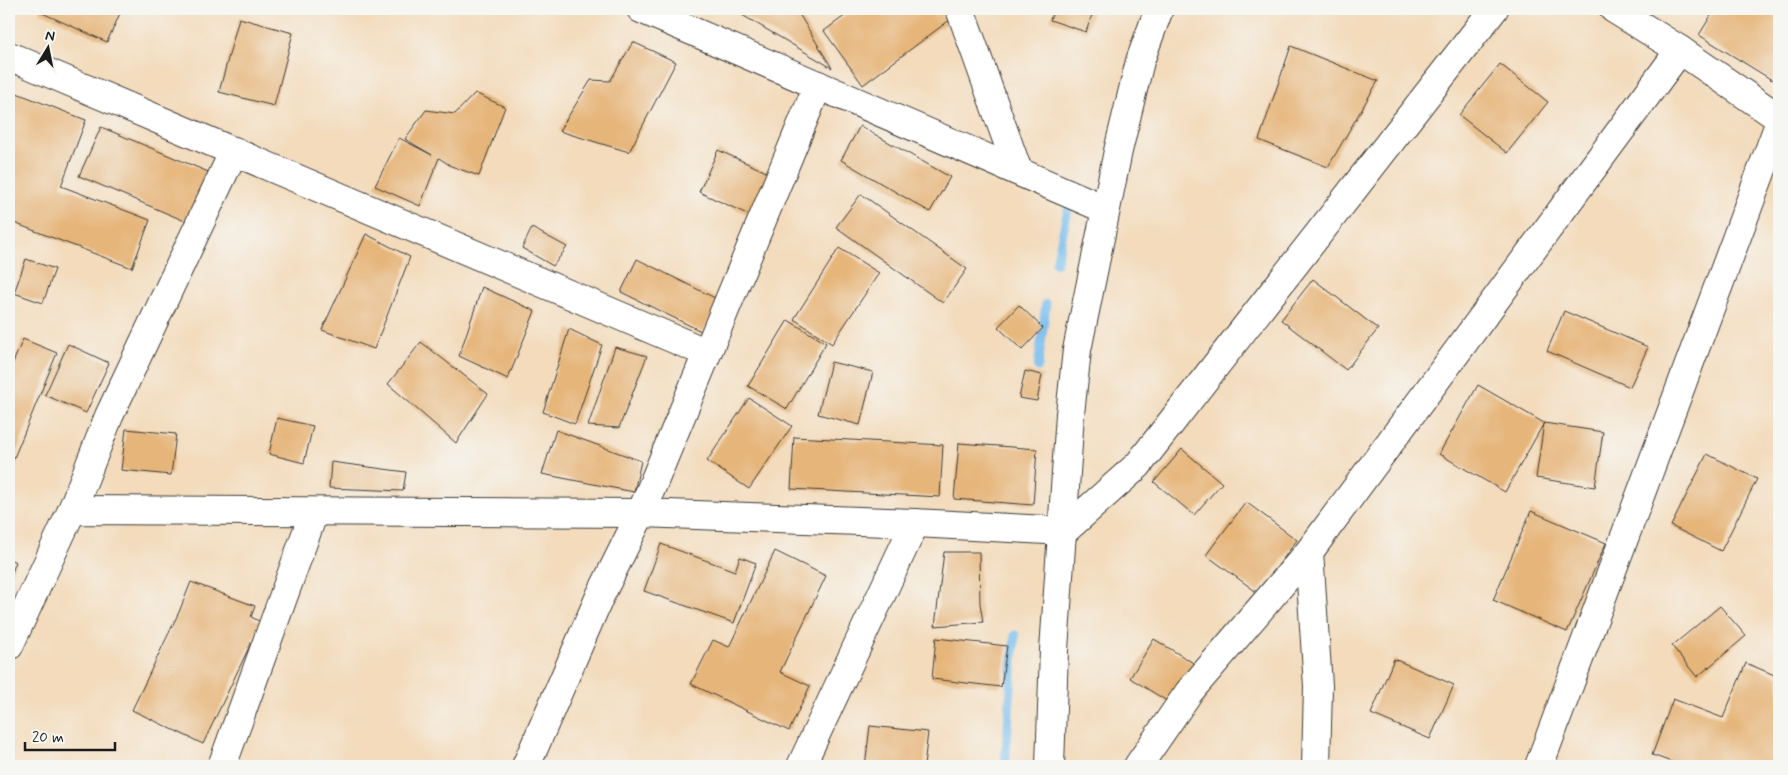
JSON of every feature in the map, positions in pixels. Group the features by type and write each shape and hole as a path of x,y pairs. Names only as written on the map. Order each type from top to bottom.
{"street":[{"path":"641,9 1105,209"},
{"path":"960,9 1018,172"},
{"path":"1050,766 1054,650 1064,531 1070,414 1077,350 1105,209 1140,61 1159,9"},
{"path":"72,510 641,513 915,523 1064,531 1138,465 1494,9"},
{"path":"1614,9 1680,50 1779,118"},
{"path":"1138,766 1189,692 1310,552 1680,50"},
{"path":"9,56 707,353"},
{"path":"526,766 600,596 641,513 818,85"},
{"path":"1539,766 1779,124"},
{"path":"9,646 72,510 109,416 234,151"},
{"path":"222,766 314,512"},
{"path":"800,766 915,523"},
{"path":"1310,552 1318,686 1316,766"}],"building":[{"path":"41,9 122,9 107,42 40,12"},
{"path":"732,9 796,9 832,68"},
{"path":"854,9 956,9 959,13 863,85 824,31"},
{"path":"1054,9 1094,9 1086,32 1050,20"},
{"path":"1715,9 1779,9 1779,68 1772,80 1699,35"},
{"path":"239,18 293,33 274,106 219,92"},
{"path":"633,42 676,62 629,152 559,131 591,80 610,81"},
{"path":"1291,46 1378,81 1328,167 1259,140"},
{"path":"1500,64 1548,102 1507,153 1459,115"},
{"path":"9,90 86,120 61,186 150,220 132,268 9,221"},
{"path":"475,93 505,107 479,176 451,166 439,158 420,206 375,186 399,138 432,155 405,139 426,110 455,114"},
{"path":"860,126 950,177 930,212 841,160"},
{"path":"101,127 213,174 192,224 79,176"},
{"path":"718,150 773,175 756,218 699,192"},
{"path":"861,194 967,269 943,303 836,227"},
{"path":"532,228 567,247 553,266 522,248"},
{"path":"366,234 410,257 374,349 322,330"},
{"path":"839,248 879,273 832,344 794,319"},
{"path":"26,259 55,269 43,303 14,293"},
{"path":"637,259 719,300 703,332 621,292"},
{"path":"1313,279 1378,329 1346,370 1281,320"},
{"path":"482,287 535,311 508,379 459,356"},
{"path":"1019,305 1043,328 1022,350 998,327"},
{"path":"1564,311 1648,347 1630,387 1547,351"},
{"path":"788,320 826,343 787,409 748,386"},
{"path":"569,329 602,345 575,424 543,412"},
{"path":"23,339 57,353 9,470 9,372"},
{"path":"421,342 488,394 456,443 388,384"},
{"path":"68,344 109,363 86,413 45,395"},
{"path":"615,347 647,356 619,428 588,426"},
{"path":"831,362 873,372 860,425 818,414"},
{"path":"1025,371 1042,375 1037,401 1019,398"},
{"path":"1478,385 1544,423 1505,492 1439,454"},
{"path":"749,398 792,426 749,489 707,461"},
{"path":"277,418 313,426 304,463 269,454"},
{"path":"1544,423 1603,432 1595,487 1536,478"},
{"path":"126,429 176,434 171,475 121,470"},
{"path":"556,430 641,461 634,492 542,474"},
{"path":"794,437 943,445 940,497 791,489"},
{"path":"959,443 1037,449 1033,505 954,499"},
{"path":"1182,449 1222,483 1194,515 1154,482"},
{"path":"1707,454 1757,479 1721,551 1671,526"},
{"path":"331,462 406,472 403,491 329,488"},
{"path":"1246,502 1297,540 1258,593 1206,555"},
{"path":"1531,511 1606,543 1567,632 1493,600"},
{"path":"661,544 735,571 740,557 756,563 734,623 644,591"},
{"path":"775,551 826,576 780,672 810,686 789,731 691,684 713,640 729,647"},
{"path":"944,552 979,552 980,603 983,622 935,626"},
{"path":"9,559 16,562 9,580"},
{"path":"191,582 255,606 251,617 261,622 203,744 132,710 179,612"},
{"path":"1720,606 1746,636 1697,677 1672,646"},
{"path":"936,638 1007,646 1001,687 932,679"},
{"path":"1154,639 1195,664 1170,703 1130,678"},
{"path":"1394,659 1454,685 1430,739 1371,714"},
{"path":"1746,663 1779,677 1779,766 1683,766 1652,755 1673,699 1723,718"},
{"path":"870,726 928,732 924,766 865,766"}],"waterway":[{"path":"1056,263 1069,206"},
{"path":"1038,367 1046,304"},
{"path":"1005,766 1015,635"}]}
